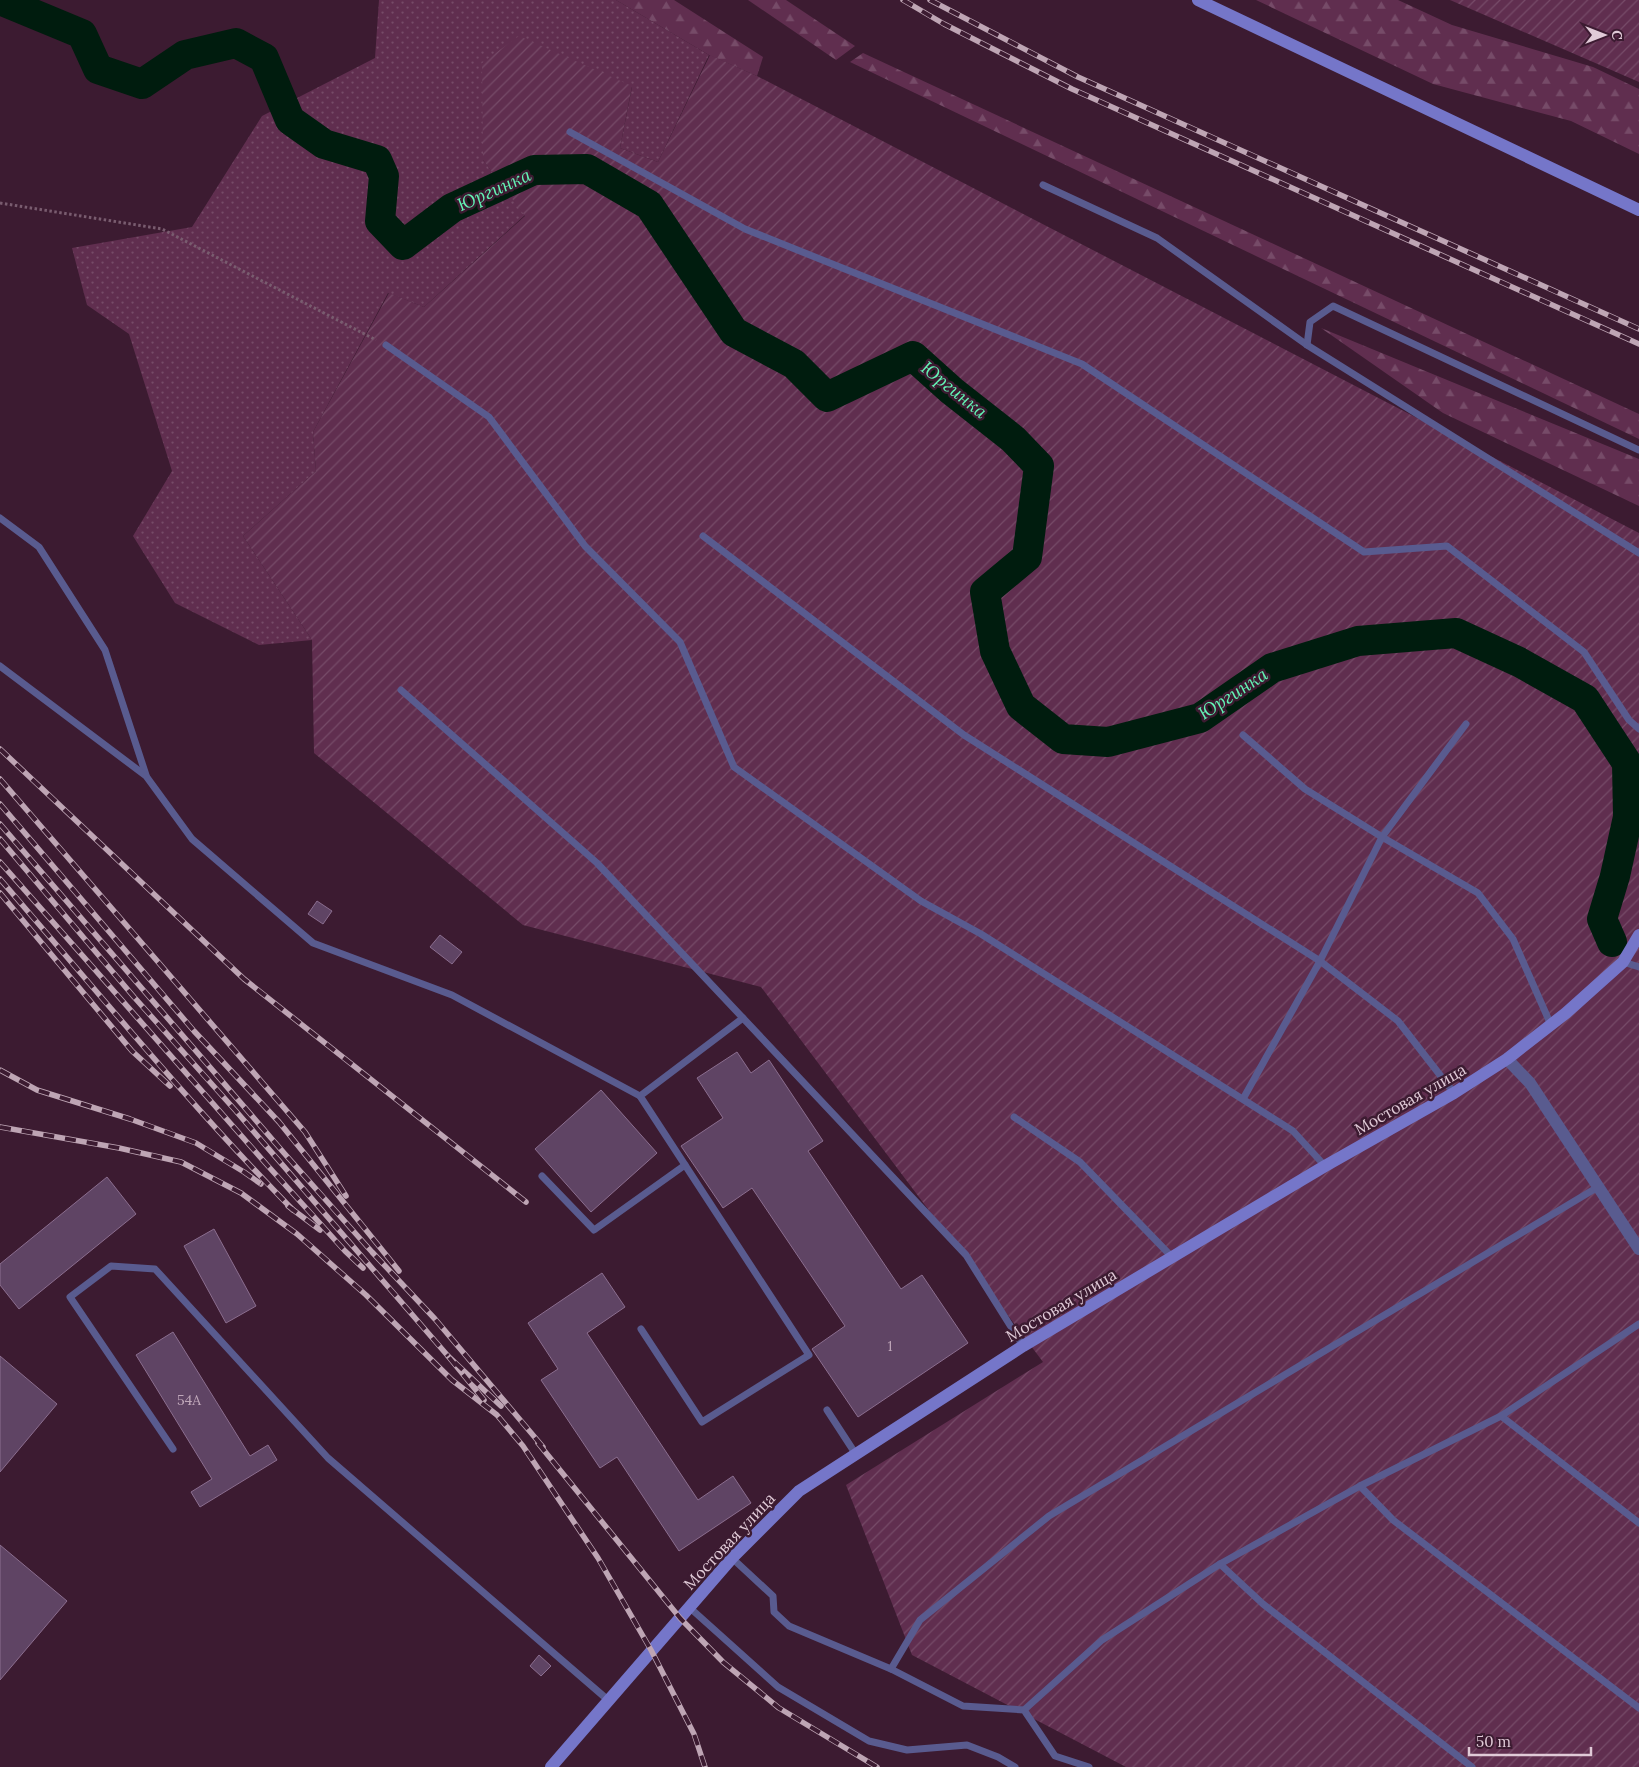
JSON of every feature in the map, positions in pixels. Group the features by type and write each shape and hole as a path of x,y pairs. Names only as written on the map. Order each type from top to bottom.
{"street":[{"path":"1198,0 1639,210"},
{"name":"Мостовая улица","path":"551,1767 732,1558 799,1491 1023,1346 1507,1060 1551,1025 1623,962 1639,935"},
{"path":"1507,1060 1530,1083 1639,1249"}],"lane":[{"path":"570,132 745,229 1082,364 1364,552 1447,546 1584,652 1629,720 1639,729"},
{"path":"1043,185 1157,238 1307,345 1639,553"},
{"path":"1307,345 1310,322 1333,306 1639,450"},
{"path":"386,345 489,417 585,546 680,642 734,767 921,901 981,934 1293,1131 1325,1166"},
{"path":"0,518 39,547 106,650 146,776"},
{"path":"703,536 964,735 1320,961 1398,1020 1454,1093"},
{"path":"0,666 146,776 192,839 313,943 452,995 640,1096 809,1355 702,1422 641,1328"},
{"path":"401,690 597,863 966,1255 1023,1346"},
{"path":"1243,1099 1320,961 1382,837 1466,724"},
{"path":"1243,736 1305,789 1478,893 1513,939 1551,1025"},
{"path":"1623,962 1639,967"},
{"path":"640,1096 743,1018"},
{"path":"1014,1117 1080,1162 1172,1257"},
{"path":"542,1176 594,1230 685,1165"},
{"path":"891,1669 920,1620 1049,1516 1598,1187"},
{"path":"173,1449 70,1298 112,1266 155,1269 328,1458 608,1700"},
{"path":"732,1558 773,1596 774,1612 789,1626 891,1669 963,1706 1024,1710 1102,1640 1220,1564 1360,1486 1501,1416 1639,1324"},
{"path":"827,1410 856,1453"},
{"path":"1501,1416 1639,1523"},
{"path":"1360,1486 1393,1520 1639,1708"},
{"path":"1220,1564 1263,1604 1472,1767"},
{"path":"689,1607 778,1687 869,1741 907,1750 967,1745 998,1757 1016,1767"},
{"path":"1024,1710 1055,1756 1089,1767"}],"path":[{"path":"0,203 162,229 386,345"}],"green space":[{"path":"379,0 616,0 709,55 658,162 620,148 632,87 483,160 525,215 424,307 388,293 313,432 316,471 243,536 312,640 259,645 175,603 133,536 172,471 129,334 87,305 72,248 192,227 262,116 375,58"},
{"path":"616,0 674,0 763,57 757,76 709,55"},
{"path":"748,0 786,0 855,46 836,60"},
{"path":"1256,0 1398,0 1452,25 1593,67 1639,89 1639,154 1571,121 1433,84"},
{"path":"1450,0 1639,0 1639,82"},
{"path":"519,36 632,86 620,148 658,162 710,55 757,76 1639,533 1639,1767 1126,1767 912,1655 846,1485 1043,1362 761,987 523,925 314,753 312,640 243,536 316,471 313,432 389,293 424,307 525,216 483,160 482,63"},
{"path":"863,53 1639,414 1639,439 850,62"},
{"path":"1321,328 1639,459 1639,506 1443,413"}],"building":[{"path":"317,901 332,911 323,924 308,914"},
{"path":"440,935 462,952 452,964 430,947"},
{"path":"737,1052 751,1073 769,1060 823,1141 808,1151 901,1289 922,1275 968,1343 858,1417 812,1349 845,1326 752,1188 723,1208 681,1146 723,1118 697,1078"},
{"path":"601,1090 657,1153 591,1212 535,1149"},
{"path":"107,1177 136,1214 19,1309 0,1285 0,1264"},
{"path":"214,1229 256,1306 226,1323 184,1246"},
{"path":"602,1273 625,1307 587,1333 698,1500 733,1476 751,1503 679,1551 617,1457 600,1468 541,1380 558,1369 528,1323"},
{"path":"173,1332 250,1456 268,1445 277,1460 200,1507 191,1492 212,1479 136,1355"},
{"path":"0,1356 57,1404 0,1472"},
{"path":"0,1545 67,1601 0,1680"},
{"path":"539,1655 551,1666 541,1676 530,1666"}],"waterway":[{"name":"Юргинка","path":"5,0 7,3 82,34 98,69 142,84 185,55 236,43 264,58 290,120 324,144 377,160 384,176 380,221 403,245 452,208 534,170 587,169 649,205 734,332 794,364 827,397 913,356 952,391 1013,439 1039,466 1027,557 985,592 995,651 1021,706 1063,739 1108,742 1200,718 1272,668 1358,641 1456,633 1519,662 1585,699 1627,763 1628,817 1615,876 1602,919 1612,942"}],"railway":[{"path":"903,0 944,24 1072,89 1639,344"},
{"path":"930,0 1078,77 1639,329"},
{"path":"0,749 244,979 526,1202"},
{"path":"0,779 305,1132 346,1196"},
{"path":"0,804 194,1031 279,1122 399,1271"},
{"path":"0,824 284,1153 372,1252 435,1319 543,1447"},
{"path":"0,839 134,997 235,1110 448,1356"},
{"path":"0,862 268,1166 345,1251 363,1268"},
{"path":"0,879 217,1130 293,1210"},
{"path":"0,893 132,1051 170,1086"},
{"path":"0,1070 37,1090 130,1119 196,1143 261,1184"},
{"path":"0,1127 119,1148 181,1162 241,1193 297,1234 366,1295 452,1380 497,1415 523,1446 598,1558 651,1650 694,1734 705,1767"},
{"path":"288,1206 320,1230"},
{"path":"484,1400 448,1356 501,1406"},
{"path":"538,1443 680,1618 723,1662 779,1708 877,1767"}]}
